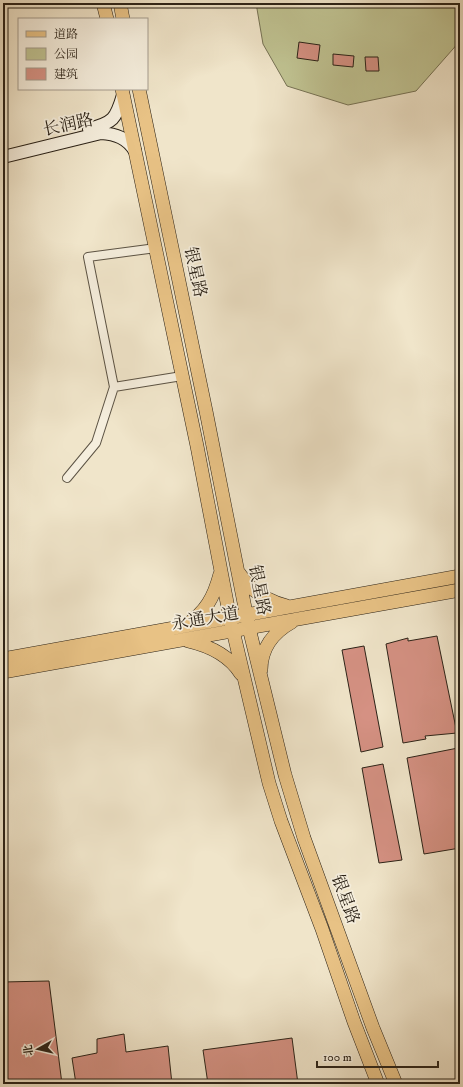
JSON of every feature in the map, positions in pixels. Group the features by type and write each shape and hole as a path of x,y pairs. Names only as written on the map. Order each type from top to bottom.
{"main road":[{"path":"104,3 107,18"},
{"path":"120,3 123,18"},
{"name":"银星路","path":"139,90 206,411 246,615 285,775 302,832 373,1028 396,1084"},
{"name":"银星路","path":"123,92 156,248 230,618 269,783 280,821 322,930 354,1022 378,1084"},
{"name":"长润路","path":"3,149 106,124 112,121 116,114 123,92"},
{"name":"长润路","path":"3,156 101,133 114,134 121,137 128,142 135,151"},
{"path":"237,570 248,586 263,597 280,604 293,607"},
{"path":"184,627 202,612 208,604 213,595 221,572"},
{"name":"永通大道","path":"3,658 184,627 460,576"},
{"name":"永通大道","path":"3,672 460,590"},
{"path":"261,678 261,665 267,645 279,631 296,620"},
{"path":"184,640 218,652 233,664 244,679"}],"street":[{"path":"67,478 96,443 114,387 88,257 156,248"},
{"path":"114,387 182,376"}],"green space":[{"path":"256,3 460,3 460,41 416,91 348,105 287,86 263,44"}],"building":[{"path":"299,42 320,45 318,61 297,58"},
{"path":"333,54 354,56 353,67 333,65"},
{"path":"365,57 378,57 379,71 366,71"},
{"path":"437,636 457,733 425,736 426,739 403,743 386,644 408,638 408,641"},
{"path":"364,646 383,747 361,752 342,650"},
{"path":"458,748 460,757 460,848 424,854 407,758"},
{"path":"383,764 402,860 379,863 362,768"},
{"path":"49,981 62,1084 3,1084 3,982"},
{"path":"124,1034 126,1052 168,1046 172,1084 76,1084 72,1058 97,1053 97,1039"},
{"path":"292,1038 298,1084 208,1084 203,1050"}]}
